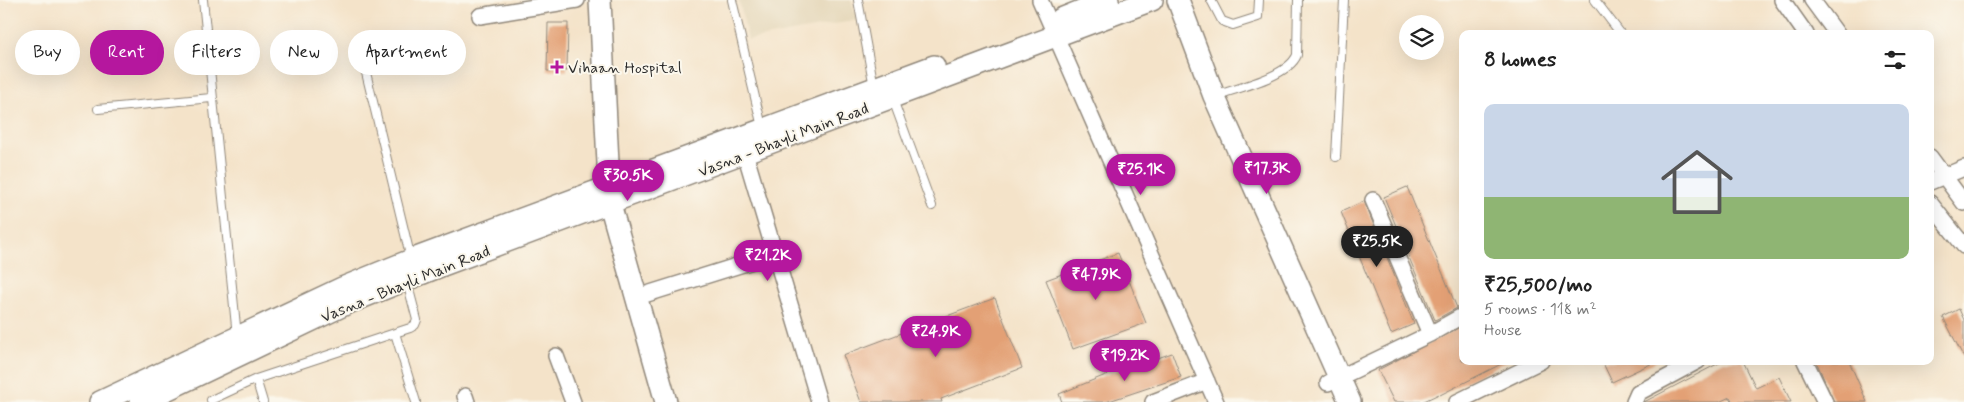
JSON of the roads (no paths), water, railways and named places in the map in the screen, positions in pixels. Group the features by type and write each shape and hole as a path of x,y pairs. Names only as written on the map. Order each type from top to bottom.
{"main road":[{"path":"600,0 615,192 672,401"},
{"path":"612,0 615,192 647,294 672,401"},
{"name":"Vasna - Bhayli Main Road","path":"1052,30 1108,0"},
{"path":"1164,0 1214,96 1335,388"},
{"path":"1164,0 1335,388 1350,402"},
{"name":"Vasna - Bhayli Main Road","path":"615,192 745,153 883,93 1052,30 1164,0"},
{"name":"Vasna - Bhayli Main Road","path":"100,402 342,288 409,270 615,192 763,129 883,93"},
{"name":"Vasna - Bhayli Main Road","path":"142,402 330,312 409,270"}],"street":[{"path":"480,16 577,0"},
{"path":"1040,0 1216,402"},
{"path":"1782,0 1803,30"},
{"path":"1814,1 1834,30"},
{"path":"745,153 819,402"},
{"path":"1934,162 1964,203"},
{"path":"1934,181 1964,168"},
{"path":"1374,200 1430,334"},
{"path":"1934,208 1964,246"},
{"path":"647,294 775,254"},
{"path":"1335,388 1459,318"},
{"path":"556,356 573,402"},
{"path":"1457,402 1533,365"},
{"path":"1634,402 1638,393 1690,365"},
{"path":"1807,365 1825,402"},
{"path":"1153,402 1207,381"}],"lane":[{"path":"203,0 238,337"},
{"path":"732,0 763,129"},
{"path":"858,0 883,93 932,206"},
{"path":"1211,0 1222,20 1233,25 1258,16 1259,0"},
{"path":"1214,96 1284,71 1294,63 1297,55 1298,0"},
{"path":"1336,157 1344,0"},
{"path":"1595,0 1617,30"},
{"path":"211,400 256,379 415,325 417,320 409,270 366,75"},
{"path":"98,109 212,98"},
{"path":"394,333 416,402"},
{"path":"256,379 264,402"}],"place":[{"name":"Vihaan Hospital","path":"557,67"}]}
